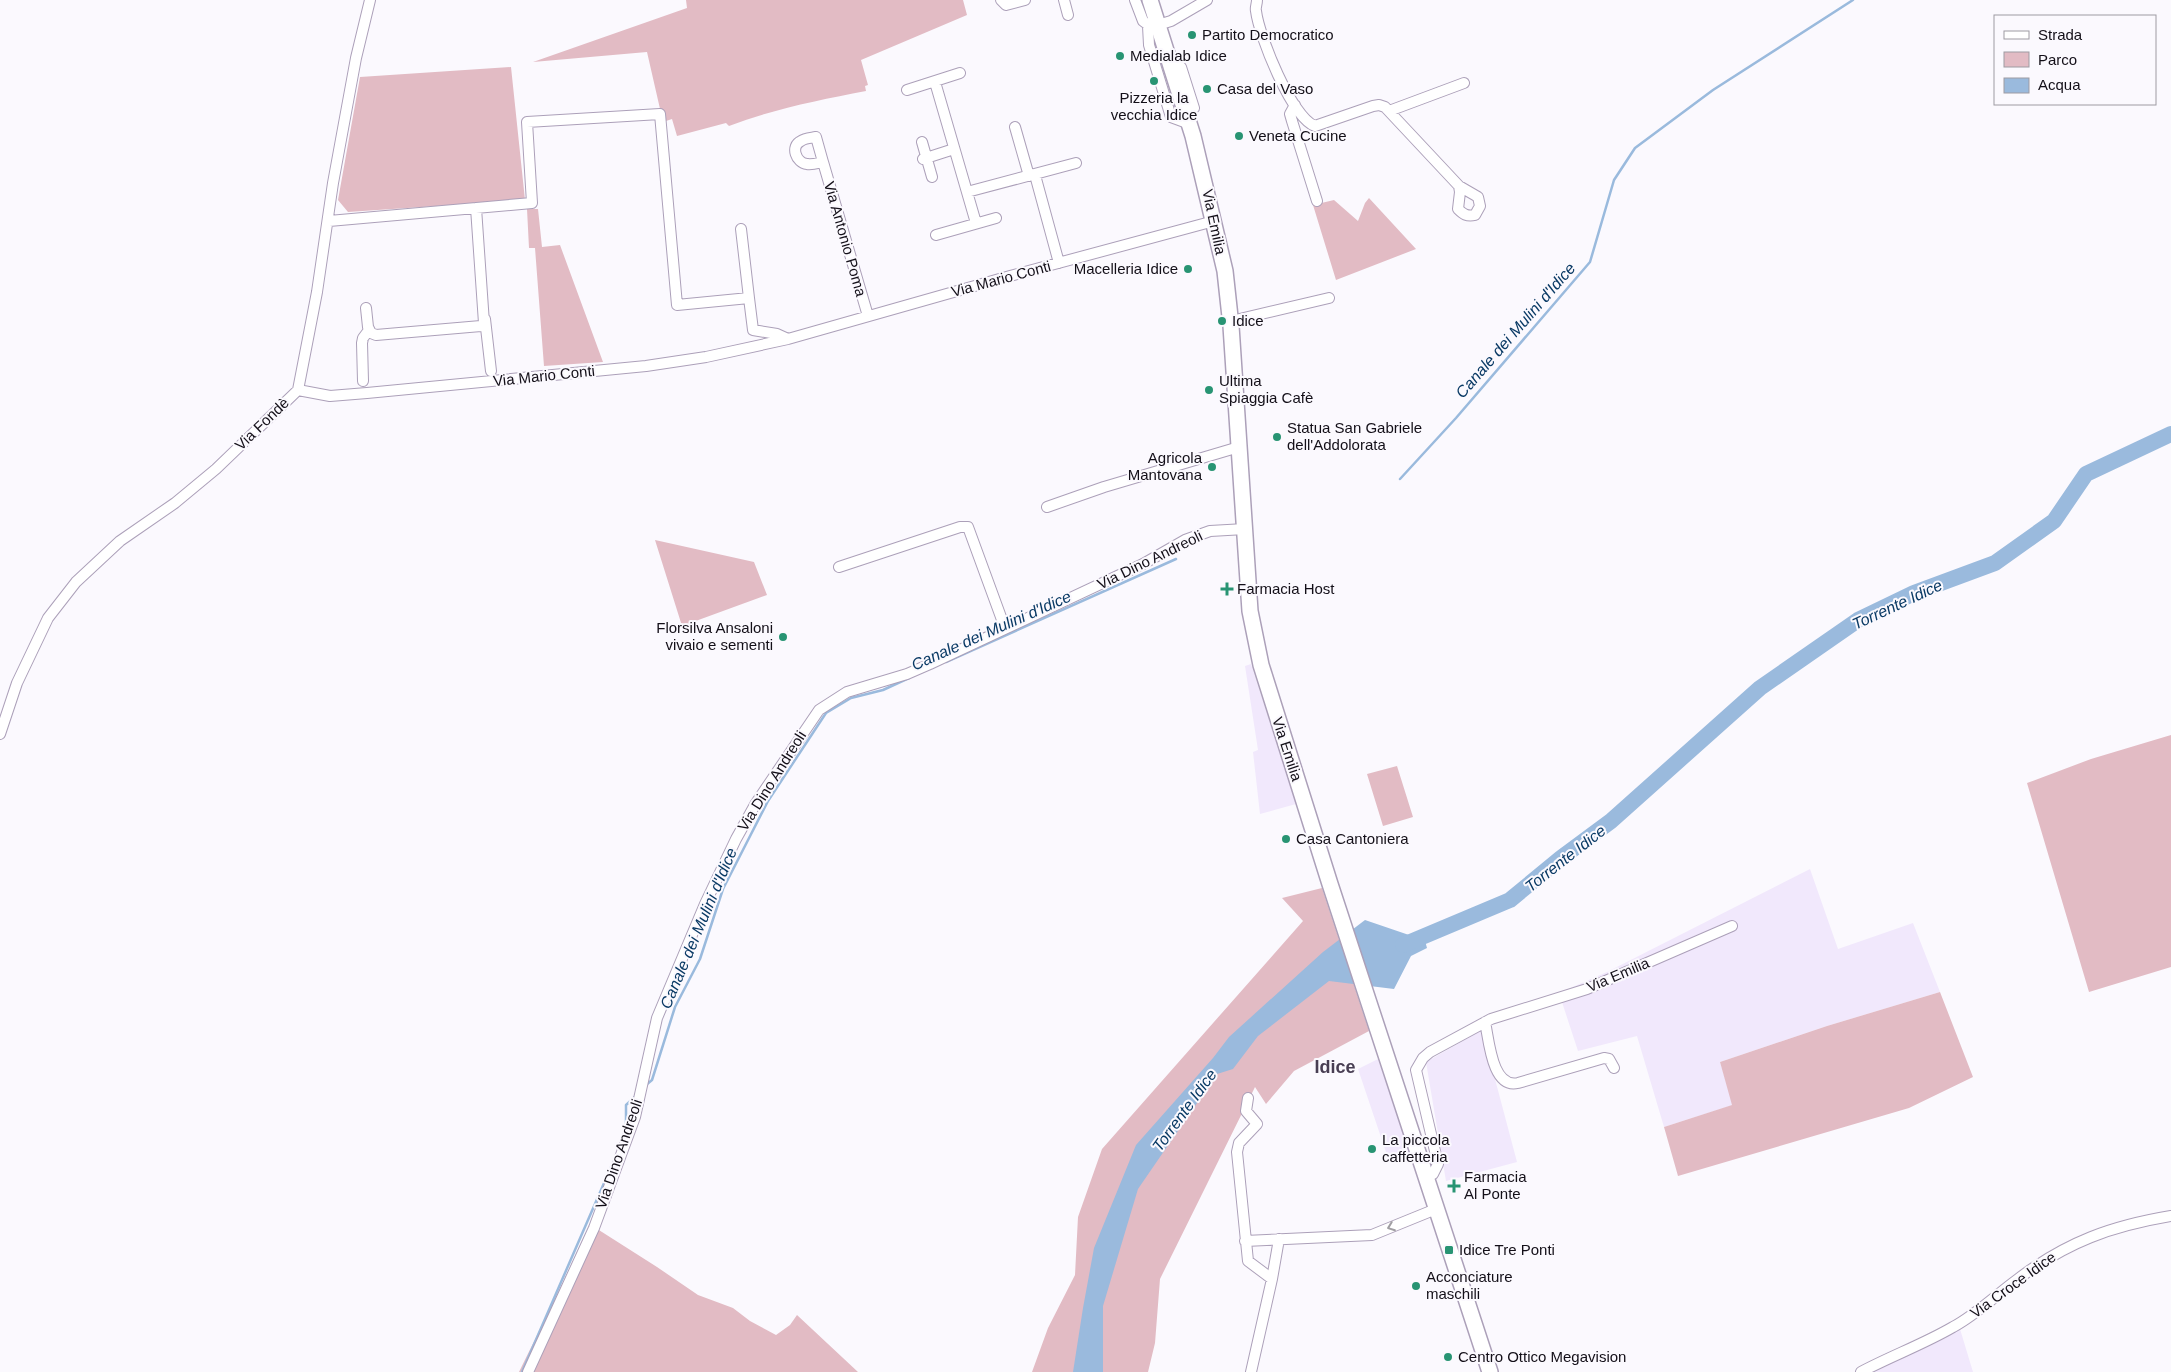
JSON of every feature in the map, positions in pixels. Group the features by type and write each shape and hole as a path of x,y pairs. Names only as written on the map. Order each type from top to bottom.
{"main road":[{"name":"Via Emilia","path":"1150,0 1153,26 1170,64 1188,119 1214,221 1224,271 1231,321 1250,611 1259,657 1330,884 1490,1372"}],"street":[{"name":"Via Fondè","path":"0,734 17,683 48,618 76,582 120,541 176,503 216,469 298,390 317,292 355,66 370,0"},
{"path":"1001,0 1006,5 1025,0"},
{"path":"1064,0 1068,15"},
{"name":"Via Emilia","path":"1135,0 1143,20 1153,26 1149,45 1171,117 1188,119"},
{"path":"1153,26 1171,21 1207,0"},
{"path":"1257,0 1256,10 1273,66 1304,120 1315,126 1379,105 1389,111 1459,186"},
{"path":"907,90 960,73"},
{"path":"935,82 976,223"},
{"path":"1389,111 1464,83"},
{"path":"1295,105 1290,114 1317,200"},
{"path":"329,221 532,203 527,122 660,114 677,305 749,298"},
{"path":"1015,127 1059,263"},
{"path":"922,142 925,158 932,177"},
{"path":"925,158 954,149"},
{"name":"Via Antonio Poma","path":"822,162 868,316"},
{"path":"967,192 1032,176 1076,162"},
{"path":"476,208 490,371"},
{"path":"936,235 996,218"},
{"name":"Via Mario Conti","path":"298,390 330,396 444,386 706,357 788,339 1214,221"},
{"path":"741,229 753,330 777,334 788,339"},
{"path":"1231,321 1329,298"},
{"path":"366,308 369,330 371,334 376,335 481,326 485,319"},
{"path":"364,381 362,343 369,330"},
{"path":"1047,507 1104,487 1239,447"},
{"path":"839,567 960,527 968,527 1005,628"},
{"name":"Via Dino Andreoli","path":"528,1372 594,1228 635,1117 657,1018 705,904 736,839 756,803 819,710 847,692 907,674 1143,564 1185,540 1210,531 1245,529"},
{"name":"Via Emilia","path":"1426,1178 1433,1174 1438,1164 1416,1076 1417,1067 1430,1052 1485,1022 1504,1014 1587,989 1732,926"},
{"path":"1485,1022 1497,1073 1505,1082 1511,1085 1604,1058 1609,1059 1614,1068"},
{"path":"1248,1098 1246,1111 1257,1124 1239,1142 1237,1152 1245,1241 1248,1261 1272,1279"},
{"path":"1420,1161 1430,1155 1433,1145"},
{"path":"1245,1241 1372,1235 1436,1209"},
{"name":"Via Croce Idice","path":"1860,1372 1954,1327 1988,1304 2017,1279 2080,1241 2116,1227 2171,1216"},
{"path":"1251,1372 1279,1239"}],"shaded area":[{"path":"1251,664 1296,804 1260,814 1253,752 1258,750 1245,666"},
{"path":"1810,869 1838,949 1913,923 1940,992 1827,1026 1720,1062 1733,1105 1664,1127 1637,1036 1578,1051 1559,993 1607,972"},
{"path":"1482,1030 1517,1162 1446,1181 1426,1062"},
{"path":"1378,1059 1411,1154 1389,1161 1358,1069"},
{"path":"1960,1329 1973,1372 1858,1372 1927,1339"}],"green space":[{"path":"686,0 963,0 967,15 861,60 868,85 865,86 866,91 780,110 729,126 726,123 677,136 672,119 663,122 647,52 533,62 687,8"},
{"path":"511,67 525,200 348,212 338,200 360,77"},
{"path":"1369,198 1416,249 1336,280 1313,205 1334,200 1358,221"},
{"path":"527,209 538,209 542,247 560,245 603,362 544,366 535,248 529,248"},
{"path":"655,540 754,562 767,595 682,626"},
{"path":"2171,735 2171,967 2089,992 2027,783 2091,759"},
{"path":"1397,766 1413,817 1383,826 1367,774"},
{"path":"1322,888 1369,1031 1294,1071 1266,1104 1255,1087 1160,1279 1155,1343 1148,1372 1032,1372 1048,1328 1075,1275 1078,1217 1102,1149 1303,921 1282,898"},
{"path":"1940,992 1973,1077 1909,1108 1678,1176 1664,1127 1732,1105 1720,1062 1827,1026"},
{"path":"591,1225 698,1295 733,1308 750,1321 776,1335 790,1325 797,1315 858,1372 519,1372"}],"water":[{"path":"1365,920 1409,935 1422,930 1427,948 1411,956 1394,989 1329,981 1258,1036 1233,1069 1217,1074 1138,1189 1103,1306 1103,1372 1073,1372 1094,1248 1136,1145 1213,1058 1229,1037 1323,952"}],"waterway":[{"name":"Canale dei Mulini d'Idice","path":"1400,479 1456,418 1590,262 1614,180 1635,148 1713,90 1853,0"},
{"name":"Torrente Idice","path":"1403,945 1510,900 1561,858 1611,821 1760,688 1858,620 1914,593 1995,563 2054,521 2086,474 2171,434"},
{"name":"Canale dei Mulini d'Idice","path":"946,662 1176,559"},
{"name":"Canale dei Mulini d'Idice","path":"646,1085 652,1080 675,1007 700,959 723,889 768,801 826,713 851,698 883,690 909,678"},
{"name":"Canale dei Mulini d'Idice","path":"626,1130 626,1105 637,1095"},
{"name":"Canale dei Mulini d'Idice","path":"522,1372 611,1167"}],"place":[{"name":"Partito Democratico","path":"1192,35"},
{"name":"Medialab Idice","path":"1120,56"},
{"name":"Pizzeria la vecchia Idice","path":"1154,81"},
{"name":"Casa del Vaso","path":"1207,89"},
{"name":"Veneta Cucine","path":"1239,136"},
{"name":"Macelleria Idice","path":"1188,269"},
{"name":"Idice","path":"1222,321"},
{"name":"Ultima Spiaggia Cafè","path":"1209,390"},
{"name":"Statua San Gabriele dell'Addolorata","path":"1277,437"},
{"name":"Agricola Mantovana","path":"1212,467"},
{"name":"Farmacia Host","path":"1227,589"},
{"name":"Florsilva Ansaloni vivaio e sementi","path":"783,637"},
{"name":"Casa Cantoniera","path":"1286,839"},
{"name":"La piccola caffetteria","path":"1372,1149"},
{"name":"Farmacia Al Ponte","path":"1454,1186"},
{"name":"Idice Tre Ponti","path":"1449,1250"},
{"name":"Acconciature maschili","path":"1416,1286"},
{"name":"Centro Ottico Megavision","path":"1448,1357"}],"district":[{"name":"Idice","path":"1335,1067"}]}
